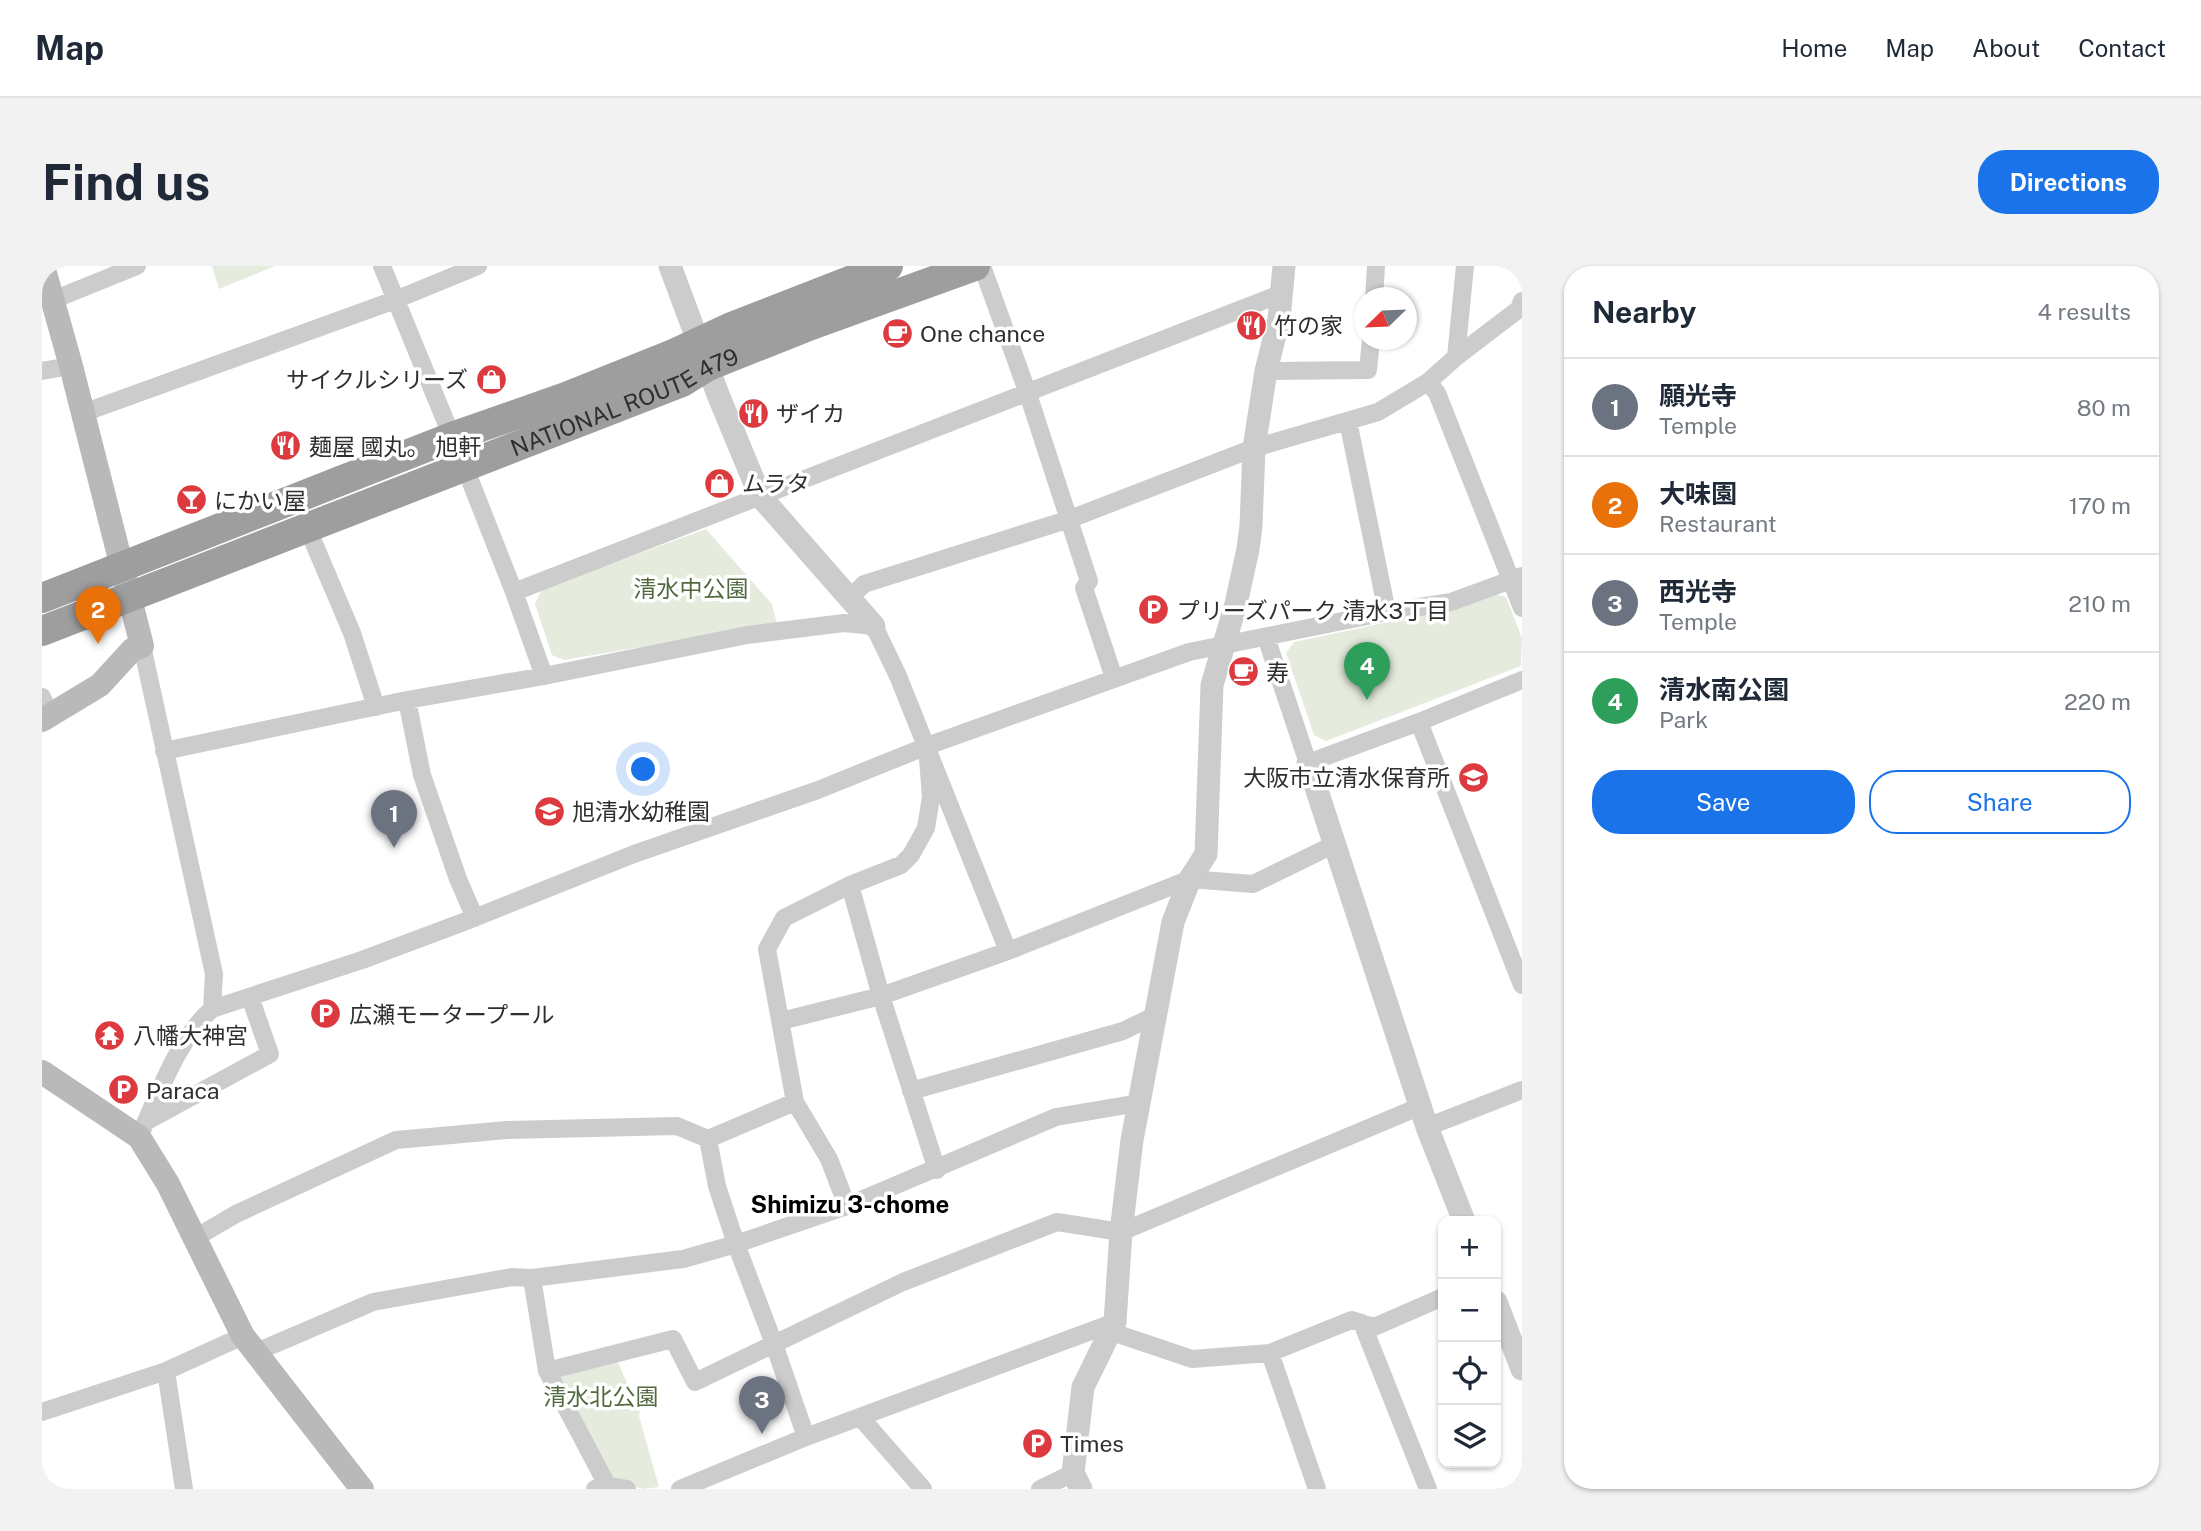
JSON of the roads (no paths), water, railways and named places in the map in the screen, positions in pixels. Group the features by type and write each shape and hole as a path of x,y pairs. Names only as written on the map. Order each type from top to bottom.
{"highway":[{"name":"NATIONAL ROUTE 479","path":"42,631 682,382 729,328 888,266"},
{"name":"NATIONAL ROUTE 479","path":"42,598 452,437 566,397 704,354 806,327 975,266"}],"main road":[{"path":"43,266 142,646 132,650 100,685 45,711"},
{"path":"42,1072 143,1129 248,1344 362,1489"}],"street":[{"path":"53,300 137,266"},
{"path":"382,266 452,437"},
{"path":"83,413 395,300 478,266"},
{"path":"670,266 760,496 874,626 927,746 1008,951"},
{"path":"982,266 1027,391 1089,581 1084,588 1114,678"},
{"path":"1040,1489 1077,1481 1083,1387 1113,1327 1121,1232 1139,1103 1173,922 1190,878 1206,853 1212,685 1236,604 1248,549 1254,448 1266,371 1279,319 1284,266"},
{"path":"1375,287 1376,266"},
{"path":"1456,357 1465,266"},
{"path":"514,592 1283,293"},
{"path":"850,598 864,584 1069,519 1254,448 1377,412 1428,382 1519,309 1522,301"},
{"path":"1266,371 1368,370 1370,350"},
{"path":"42,371 71,366"},
{"path":"1428,382 1437,393 1516,577 1522,608"},
{"path":"1348,421 1387,612"},
{"path":"464,465 544,676"},
{"path":"307,527 352,632 376,707"},
{"path":"143,1129 174,1062 199,1020 212,1009 362,960 634,854 818,790 927,746 1189,652 1387,612 1451,602 1516,577"},
{"path":"164,751 407,700 544,676 747,635 844,623 874,626"},
{"path":"1266,637 1424,1116 1462,1216"},
{"path":"142,646 214,974 212,1009"},
{"path":"1308,763 1522,680"},
{"path":"407,700 422,775 458,879 475,918"},
{"path":"1419,722 1522,985"},
{"path":"847,1206 829,1159 795,1102 767,949 784,918 850,884 901,864 911,855 926,828 931,797 927,746"},
{"path":"781,1021 881,996 1008,951 1190,878 1253,884 1335,844"},
{"path":"850,884 881,996 937,1170"},
{"path":"143,1129 270,1054 250,997"},
{"path":"911,1091 1123,1031 1156,1014"},
{"path":"547,1371 673,1339 695,1382 903,1282 1057,1222 1121,1232 1424,1116 1522,1090"},
{"path":"195,1238 236,1214 396,1140 508,1130 677,1126 708,1139 795,1102"},
{"path":"42,1412 373,1302 512,1277 532,1278 683,1259 847,1206 937,1170 1056,1117 1139,1103"},
{"path":"708,1139 717,1186 736,1244 806,1437"},
{"path":"532,1278 547,1371 601,1487 627,1489"},
{"path":"680,1489 806,1437 1113,1327 1192,1359 1270,1353 1344,1322 1352,1320 1374,1326 1438,1299"},
{"path":"1501,1315 1522,1369"},
{"path":"1362,1323 1428,1489"},
{"path":"1270,1353 1318,1489"},
{"path":"166,1371 184,1489"},
{"path":"861,1418 923,1489"}],"place":[{"name":"竹の家","path":"1251,325"},
{"name":"One chance","path":"897,333"},
{"name":"サイクルシリーズ","path":"491,379"},
{"name":"ザイカ","path":"753,413"},
{"name":"麺屋 國丸。 旭軒","path":"286,446"},
{"name":"ムラタ","path":"719,483"},
{"name":"にかい屋","path":"191,500"},
{"name":"プリーズパーク 清水3丁目","path":"1154,610"},
{"name":"大味園","path":"98,644"},
{"name":"寿","path":"1243,672"},
{"name":"清水南公園","path":"1367,700"},
{"name":"大阪市立清水保育所","path":"1473,777"},
{"name":"旭清水幼稚園","path":"549,811"},
{"name":"願光寺","path":"394,848"},
{"name":"広瀬モータープール","path":"326,1014"},
{"name":"八幡大神宮","path":"110,1035"},
{"name":"Paraca","path":"123,1090"},
{"name":"西光寺","path":"762,1434"},
{"name":"Times","path":"1037,1443"}],"district":[{"name":"Shimizu 3-chome","path":"850,1204"}],"park label":[{"name":"清水中公園","path":"691,588"},
{"name":"清水北公園","path":"601,1396"}]}
